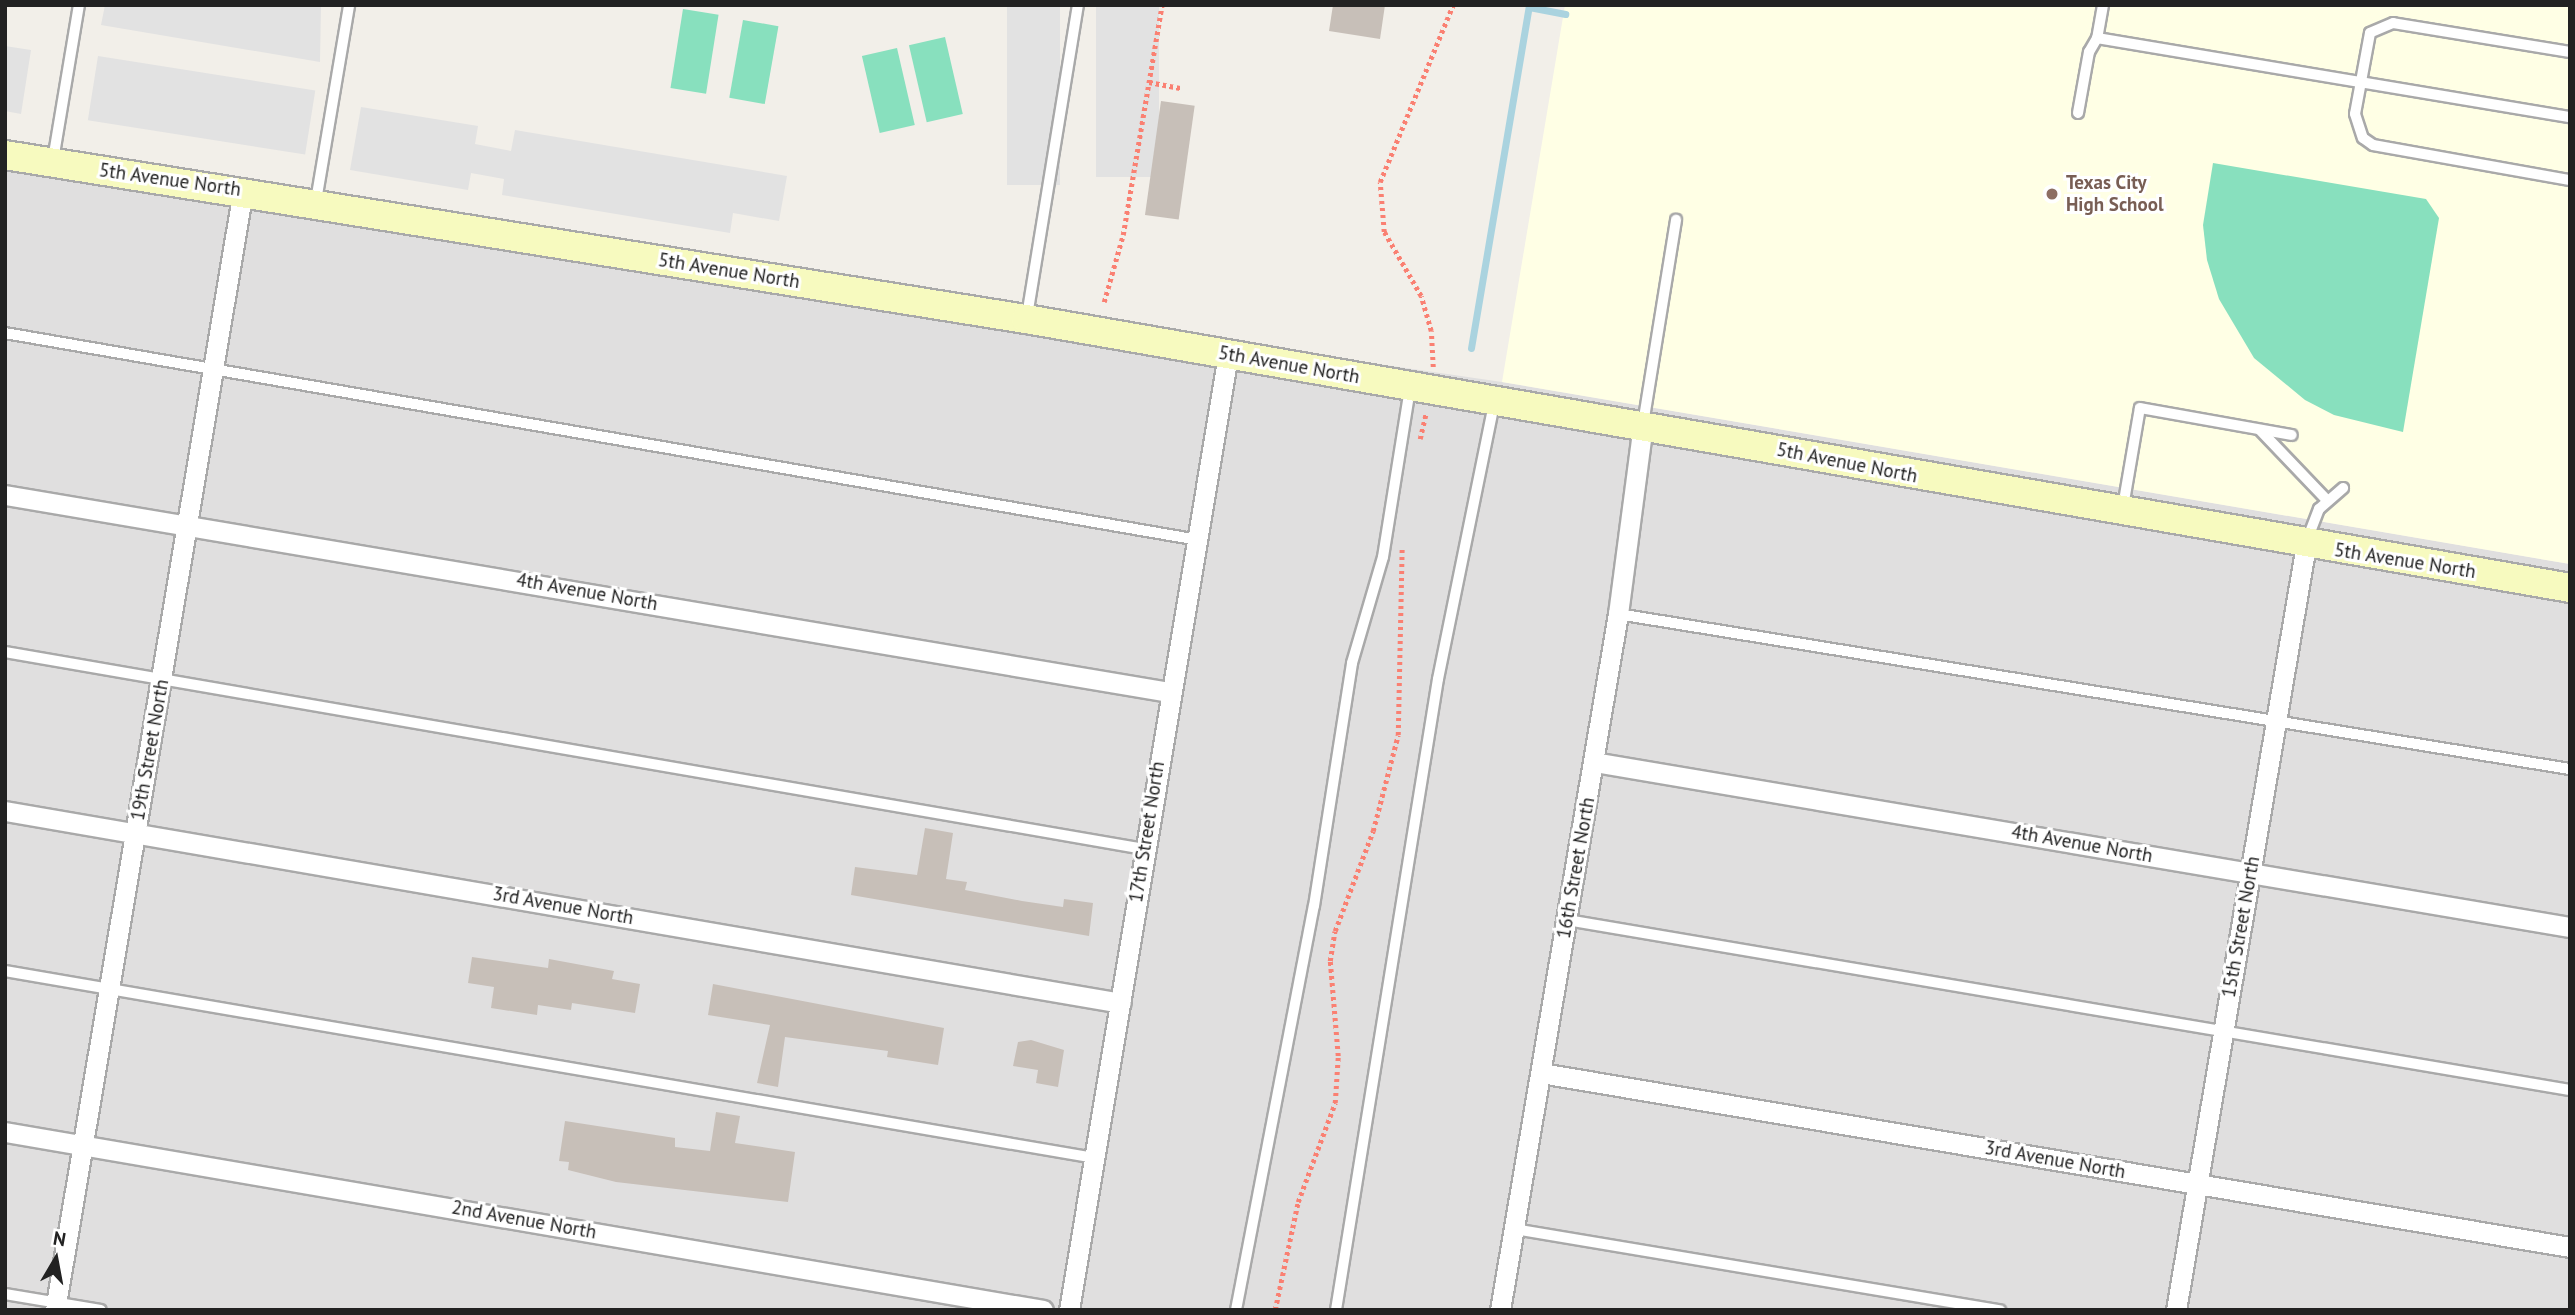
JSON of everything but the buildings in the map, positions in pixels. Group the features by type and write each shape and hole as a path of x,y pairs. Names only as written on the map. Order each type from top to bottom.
{"street":[{"name":"5th Avenue North","path":"5,155 316,201 1026,319 1643,425 2122,514 2570,588"},
{"name":"19th Street North","path":"56,1306 243,190"},
{"name":"17th Street North","path":"1069,1310 1121,1003 1167,692 1198,540 1228,355"},
{"name":"16th Street North","path":"1500,1310 1618,614 1643,425"},
{"name":"4th Avenue North","path":"5,495 189,523 1167,692"},
{"name":"15th Street North","path":"2176,1310 2306,545"},
{"name":"4th Avenue North","path":"1594,762 2570,927"},
{"name":"3rd Avenue North","path":"5,811 1121,1003"},
{"name":"3rd Avenue North","path":"1541,1073 2570,1247"},
{"name":"2nd Avenue North","path":"5,1132 1043,1310"}],"lane":[{"path":"52,163 79,5"},
{"path":"316,201 349,5"},
{"path":"1026,319 1078,5"},
{"path":"2078,113 2103,5"},
{"path":"2570,52 2393,23 2370,33 2360,82 2358,130 2374,145 2570,180"},
{"path":"2097,38 2570,117"},
{"path":"1643,425 1676,220"},
{"path":"5,333 1198,540"},
{"path":"1236,1310 1314,906 1352,663 1383,557 1421,387"},
{"path":"1336,1310 1440,666 1495,400"},
{"path":"2122,514 2140,408 2292,435"},
{"path":"2260,429 2326,499"},
{"path":"2306,545 2326,499 2343,488"},
{"path":"1618,614 2570,769"},
{"path":"5,652 1144,849"},
{"path":"1567,920 2224,1029 2570,1090"},
{"path":"5,971 1094,1158"},
{"path":"1514,1228 2000,1310"},
{"path":"5,1294 56,1306 101,1310"}],"path":[{"path":"1104,302 1124,235 1162,5"},
{"path":"1417,454 1421,387 1431,331 1420,296 1384,232 1380,182 1386,156 1453,5"},
{"path":"1149,82 1181,88"},
{"path":"1275,1310 1298,1202 1335,1104 1338,1056 1330,961 1335,931 1380,808 1398,734 1402,541"}],"shaded area":[{"path":"105,5 321,5 320,62 101,25"},
{"path":"1007,5 1060,5 1060,185 1007,185"},
{"path":"1096,5 1159,5 1159,177 1096,177"},
{"name":"Texas City High School","path":"1565,5 2570,5 2570,564 1502,382"},
{"path":"5,46 31,50 21,114 5,111"},
{"path":"98,56 315,90 305,155 88,120"},
{"path":"361,107 478,126 475,144 511,151 515,130 787,176 779,221 733,213 730,233 502,195 504,179 471,173 468,190 350,170"},
{"path":"5,164 1502,382 2570,564 2570,1310 5,1310"}],"green space":[{"path":"683,9 719,15 706,94 670,88"},
{"path":"743,20 778,26 765,104 729,98"},
{"path":"945,37 963,114 927,122 909,45"},
{"path":"897,48 915,125 880,133 862,56"},
{"path":"2213,163 2426,199 2439,218 2403,432 2334,415 2305,400 2254,358 2219,299 2207,260 2203,225"}],"waterway":[{"path":"1471,348 1529,5"},
{"path":"1529,7 1565,14"}],"place":[{"name":"Texas City High School","path":"2052,194"}]}
